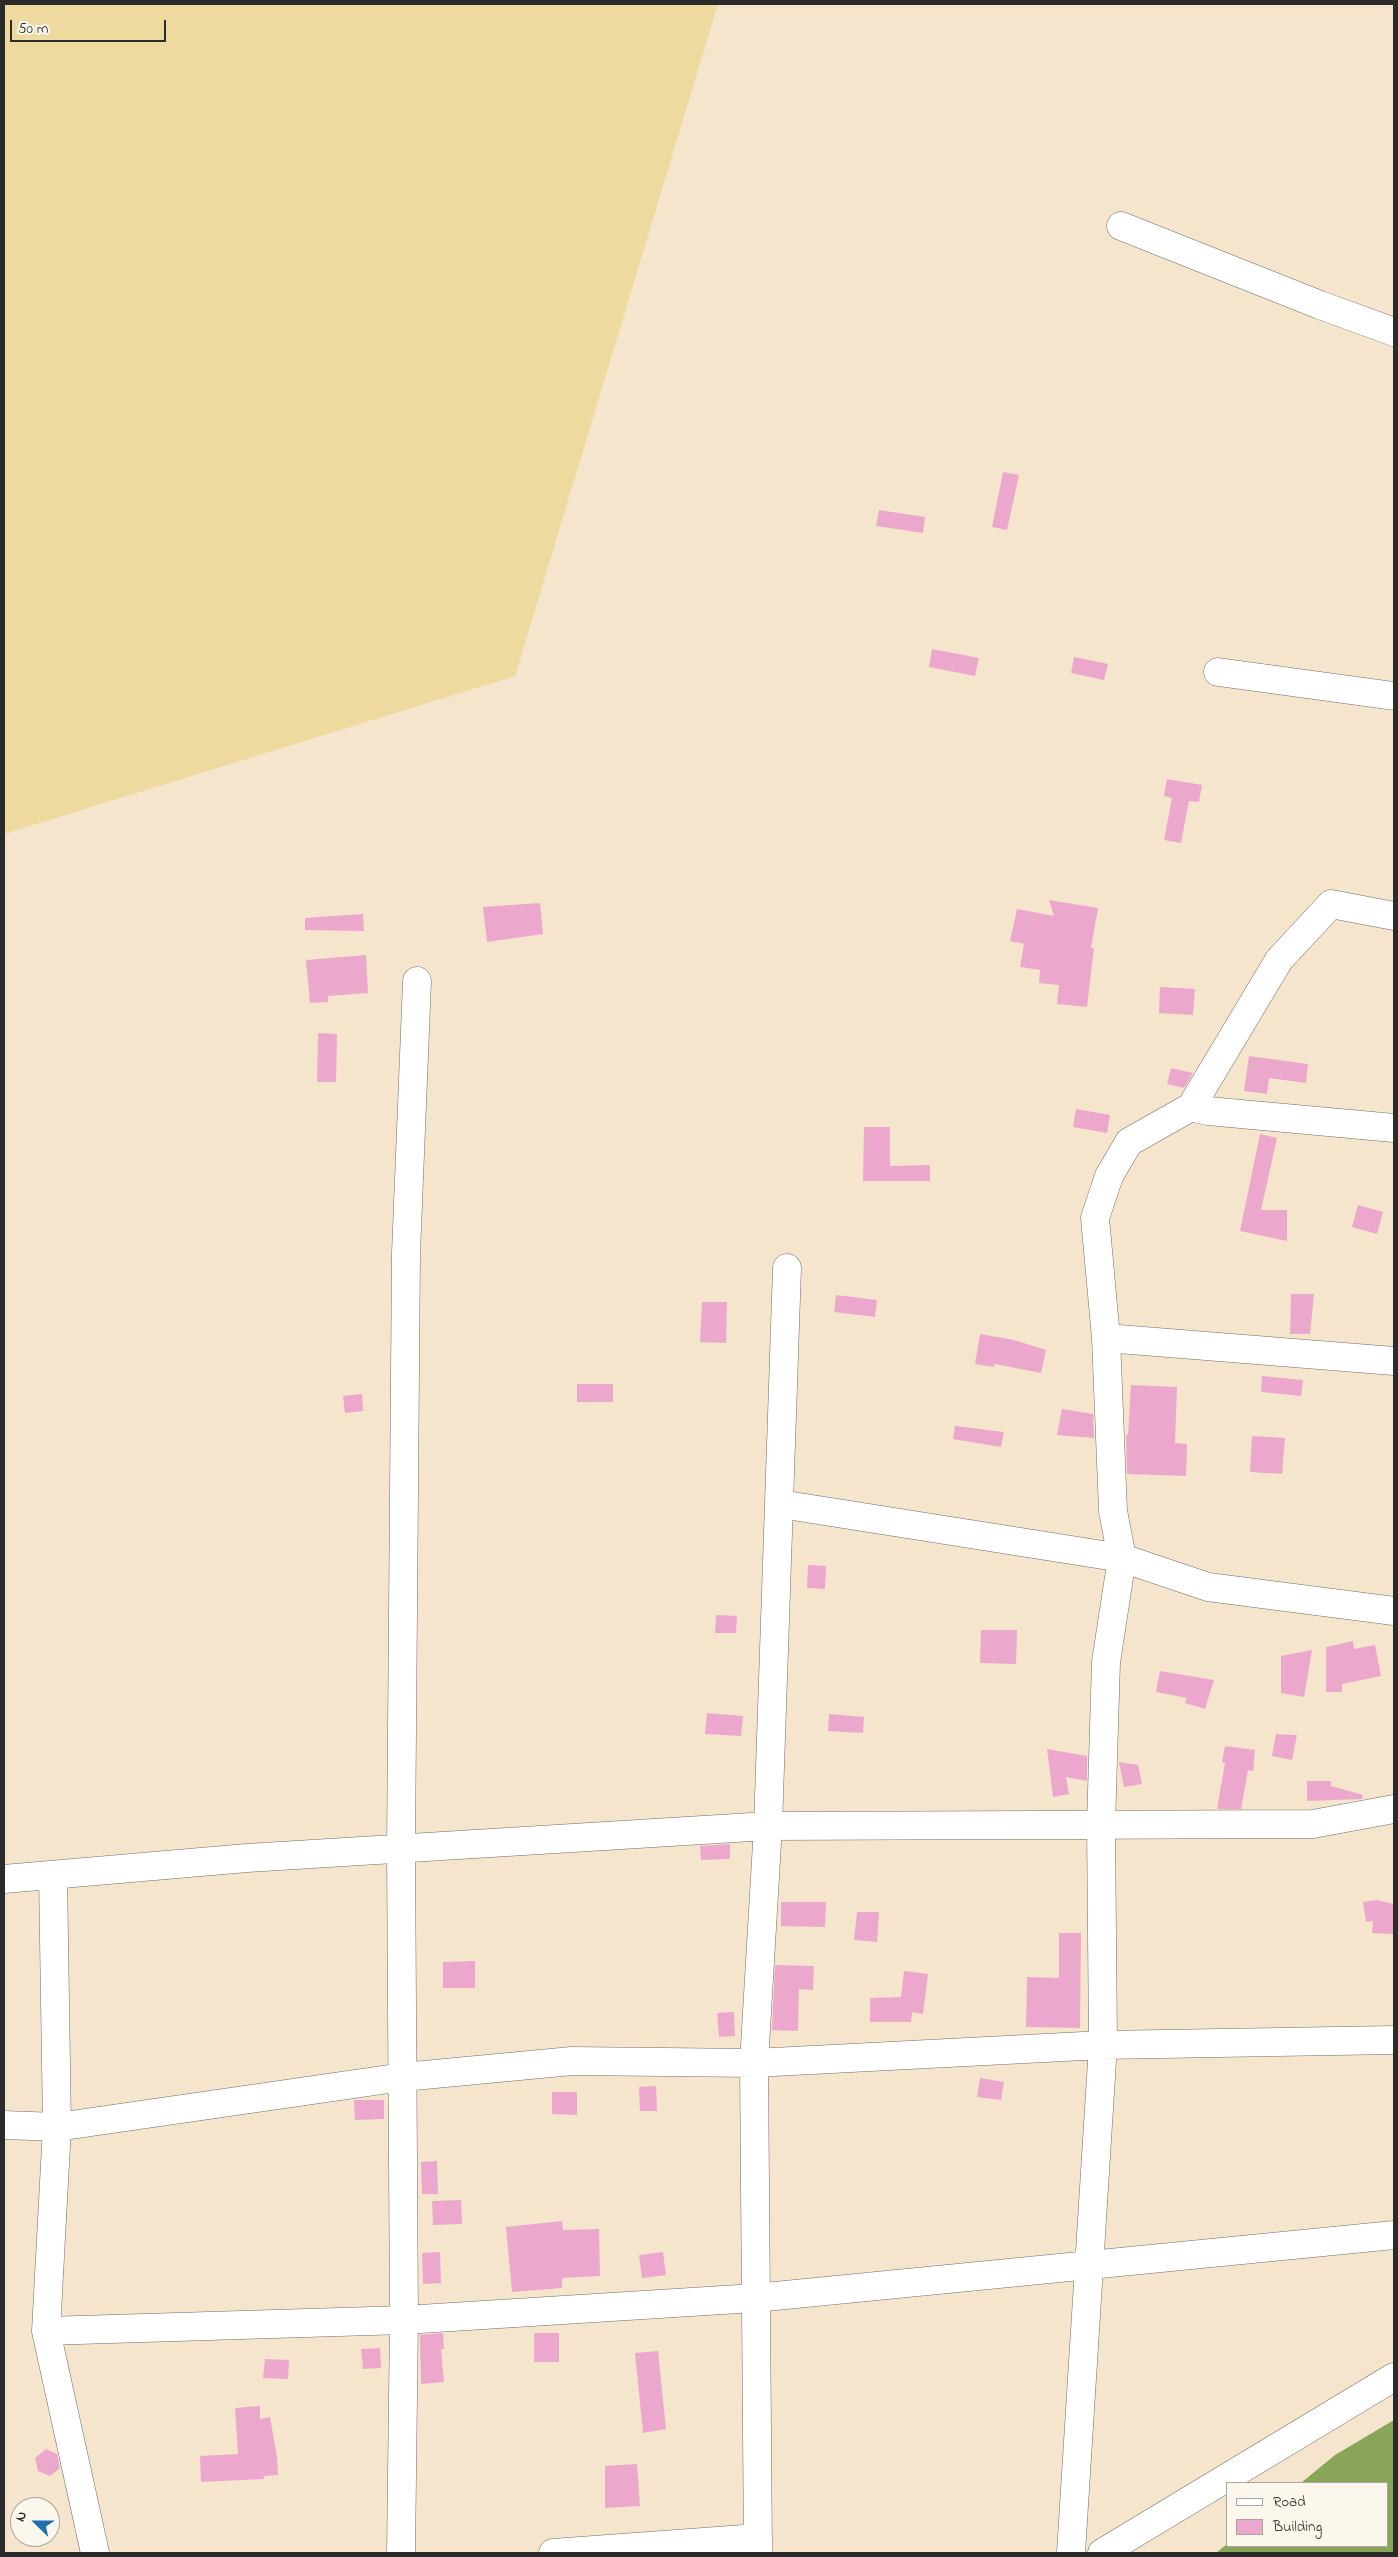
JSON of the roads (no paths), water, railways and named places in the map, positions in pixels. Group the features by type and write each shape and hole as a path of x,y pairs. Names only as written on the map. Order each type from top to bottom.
{"street":[{"path":"1120,226 1320,305 1394,332"},
{"path":"1218,672 1394,696"},
{"path":"1071,2553 1103,2045 1101,1824 1106,1662 1122,1558 1114,1510 1106,1338 1095,1218 1109,1176 1129,1142 1191,1107 1279,960 1331,904 1394,916"},
{"path":"401,2553 404,2320 400,1849 406,1252 416,981"},
{"path":"1191,1107 1208,1111 1394,1128"},
{"path":"553,2553 758,2546 754,2062 768,1826 787,1268"},
{"path":"1106,1338 1394,1361"},
{"path":"780,1504 1122,1558 1208,1587 1394,1611"},
{"path":"4,1879 247,1858 768,1826 1313,1824 1394,1809"},
{"path":"53,1876 57,2127 46,2331 95,2553"},
{"path":"4,2125 57,2127 403,2077 572,2061 754,2062 1103,2045 1394,2040"},
{"path":"46,2331 404,2320 755,2298 1394,2235"},
{"path":"1102,2553 1394,2377"}]}
